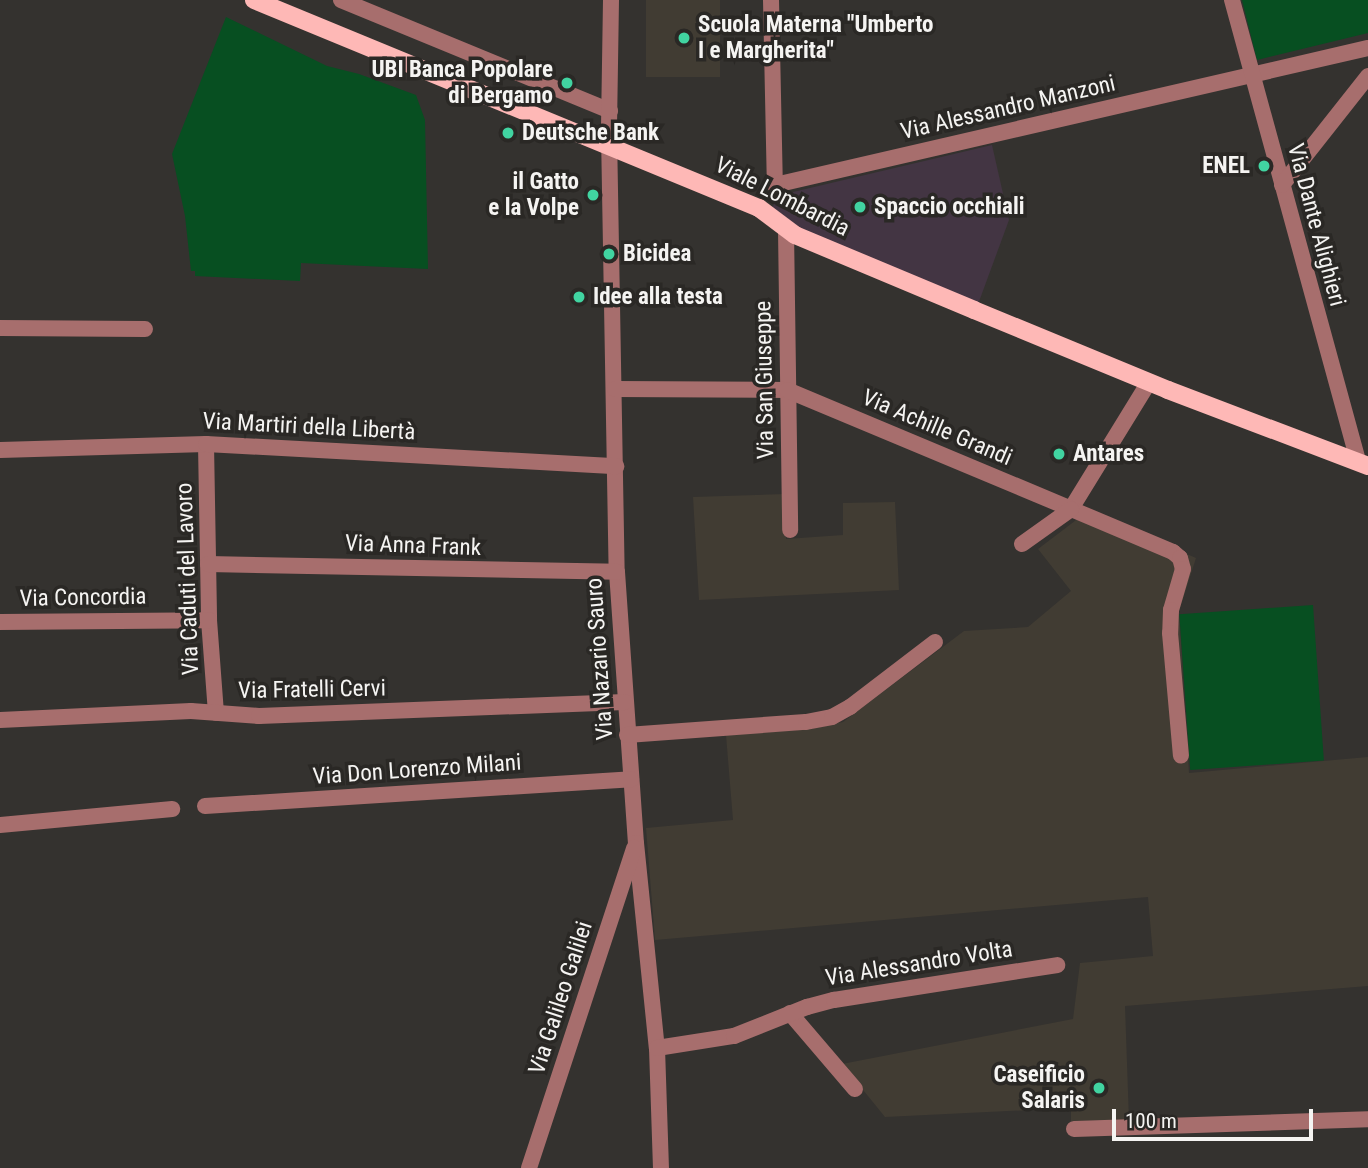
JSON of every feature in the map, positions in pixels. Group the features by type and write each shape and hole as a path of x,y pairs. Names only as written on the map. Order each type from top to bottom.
{"main road":[{"name":"Viale Lombardia","path":"254,0 759,208 786,230 1149,382 1363,464"}],"street":[{"path":"341,0 610,111"},
{"name":"Via Nazario Sauro","path":"611,0 610,146 617,572 636,843 657,1048 661,1168"},
{"name":"Via Alessandro Manzoni","path":"771,0 775,185 1368,48"},
{"name":"Via Dante Alighieri","path":"1232,0 1282,185 1363,464"},
{"path":"1282,185 1368,76"},
{"name":"Via San Giuseppe","path":"786,230 790,530"},
{"path":"0,328 145,329"},
{"path":"1022,544 1071,509 1149,382"},
{"path":"615,389 787,390"},
{"name":"Via Achille Grandi","path":"787,390 1173,552 1182,563 1170,625 1181,756"},
{"name":"Via Martiri della Libertà","path":"0,450 206,444 616,466"},
{"name":"Via Caduti del Lavoro","path":"206,444 209,620 216,713"},
{"name":"Via Anna Frank","path":"208,564 617,572"},
{"name":"Via Concordia","path":"0,622 209,620"},
{"path":"627,735 832,717 850,707 935,642"},
{"name":"Via Fratelli Cervi","path":"0,720 191,711 260,716 625,702"},
{"name":"Via Don Lorenzo Milani","path":"205,806 631,779"},
{"path":"0,825 172,809"},
{"name":"Via Galileo Galilei","path":"528,1168 636,843"},
{"name":"Via Alessandro Volta","path":"657,1048 734,1036 790,1013 834,1000 1057,965"},
{"path":"790,1013 855,1089"},
{"path":"1074,1129 1368,1119"}],"shaded area":[{"name":"Scuola Materna \"Umberto I e Margherita\"","path":"646,0 720,0 720,77 646,77"},
{"path":"992,145 1009,220 977,307 793,231 772,210 776,196"},
{"path":"785,494 786,539 843,535 843,503 895,502 899,590 699,600 693,497"},
{"path":"1088,511 1196,558 1179,611 1189,773 1368,757 1368,986 1125,1006 1129,1120 1071,1121 1071,1108 885,1117 842,1064 1073,1019 1080,963 1153,956 1148,897 655,940 646,828 733,820 726,735 811,729 843,722 964,631 1028,627 1071,591 1038,549"}],"green space":[{"path":"1242,0 1368,0 1368,33 1257,60"},
{"path":"226,17 327,66 359,74 416,95 425,120 428,269 301,263 300,281 195,276 195,271 191,271 185,216 172,154"},
{"path":"1313,605 1324,761 1190,770 1179,614"}],"place":[{"name":"Scuola Materna \"Umberto I e Margherita\"","path":"684,38"},
{"name":"UBI Banca Popolare di Bergamo","path":"567,83"},
{"name":"Deutsche Bank","path":"508,133"},
{"name":"ENEL","path":"1264,166"},
{"name":"il Gatto e la Volpe","path":"593,195"},
{"name":"Spaccio occhiali","path":"860,207"},
{"name":"Bicidea","path":"609,254"},
{"name":"Idee alla testa","path":"579,297"},
{"name":"Antares","path":"1059,454"},
{"name":"Caseificio Salaris","path":"1099,1088"}]}
